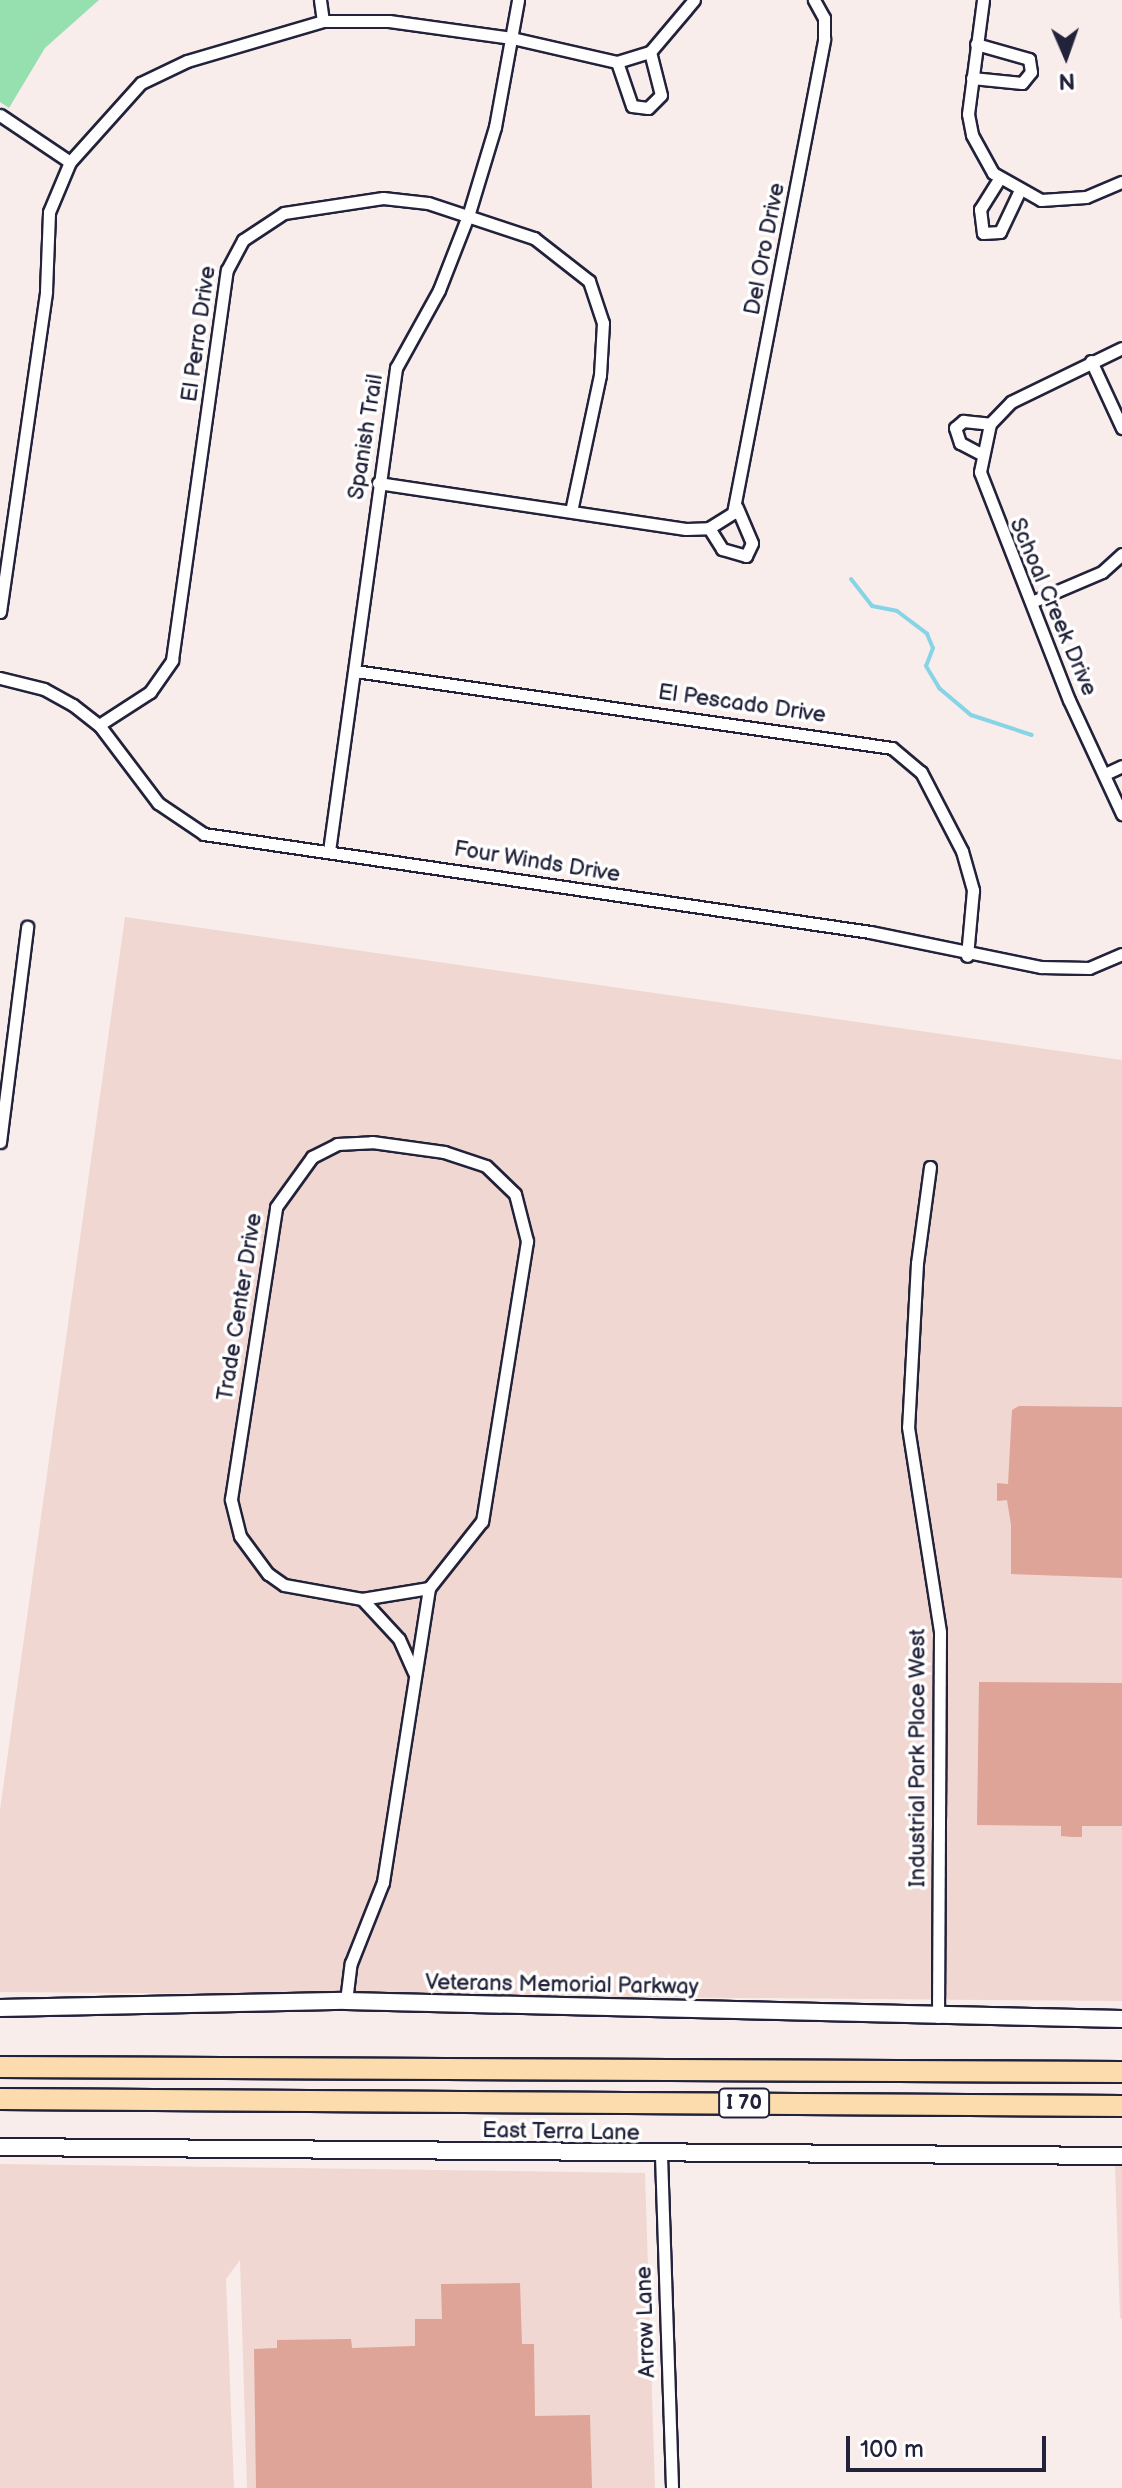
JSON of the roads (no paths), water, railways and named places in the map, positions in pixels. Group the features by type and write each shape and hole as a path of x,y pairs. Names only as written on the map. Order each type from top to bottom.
{"highway":[{"name":"I 70","path":"0,2067 1122,2072"},
{"name":"I 70","path":"0,2099 1122,2106"}],"street":[{"path":"320,0 323,21"},
{"name":"Spanish Trail","path":"329,851 396,368 439,290 469,213 512,38 518,0"},
{"path":"0,612 46,291 49,212 70,162 141,83 187,61 323,21 389,21 512,38 617,62 650,52 694,0"},
{"name":"Del Oro Drive","path":"737,507 824,39 824,18 814,0"},
{"path":"983,0 972,78 972,135 999,179 1019,192 1063,201 1122,182"},
{"path":"972,78 1022,83 1031,72 1029,59 976,44"},
{"path":"617,62 632,106 648,108 661,95 650,52"},
{"path":"0,115 70,162"},
{"path":"999,179 980,209 983,233 1000,232 1019,192"},
{"name":"El Perro Drive","path":"99,725 150,692 179,638 227,270 243,240 284,213 328,202 383,198 469,213 534,238 563,258 599,300 600,375 571,511"},
{"path":"983,455 960,443 955,428 963,421 990,424 1026,392 1122,348"},
{"path":"1091,361 1122,428"},
{"name":"Schoal Creek Drive","path":"990,424 983,455 990,508 1034,601 1069,700 1122,814"},
{"path":"378,483 709,528 737,507 752,543 746,556 722,549 709,528"},
{"path":"1034,601 1102,572 1122,554"},
{"name":"El Pescado Drive","path":"355,671 892,748 921,772 962,851 973,890 967,956"},
{"name":"Four Winds Drive","path":"0,678 44,689 99,725 158,803 187,827 870,932 967,956 1065,970 1089,968 1122,954"},
{"path":"1105,774 1122,766"},
{"path":"0,1142 27,927"},
{"name":"Trade Center Drive","path":"346,2001 351,1963 383,1882 429,1588 482,1521 523,1279 523,1214 507,1183 470,1158 352,1141 301,1165 276,1207 231,1499 240,1536 268,1574 284,1585 362,1599 429,1588"},
{"name":"Industrial Park Place West","path":"930,1167 917,1263 908,1427 940,1632 938,2017"},
{"path":"362,1599 399,1639 415,1674"},
{"name":"Veterans Memorial Parkway","path":"0,2008 346,2001 1122,2019"},
{"name":"East Terra Lane","path":"0,2147 661,2155 1122,2156"},
{"name":"Arrow Lane","path":"661,2155 672,2488"}],"waterway":[{"path":"851,579 872,606 897,611 927,634 933,648 926,666 939,688 971,715 1032,735"}]}
